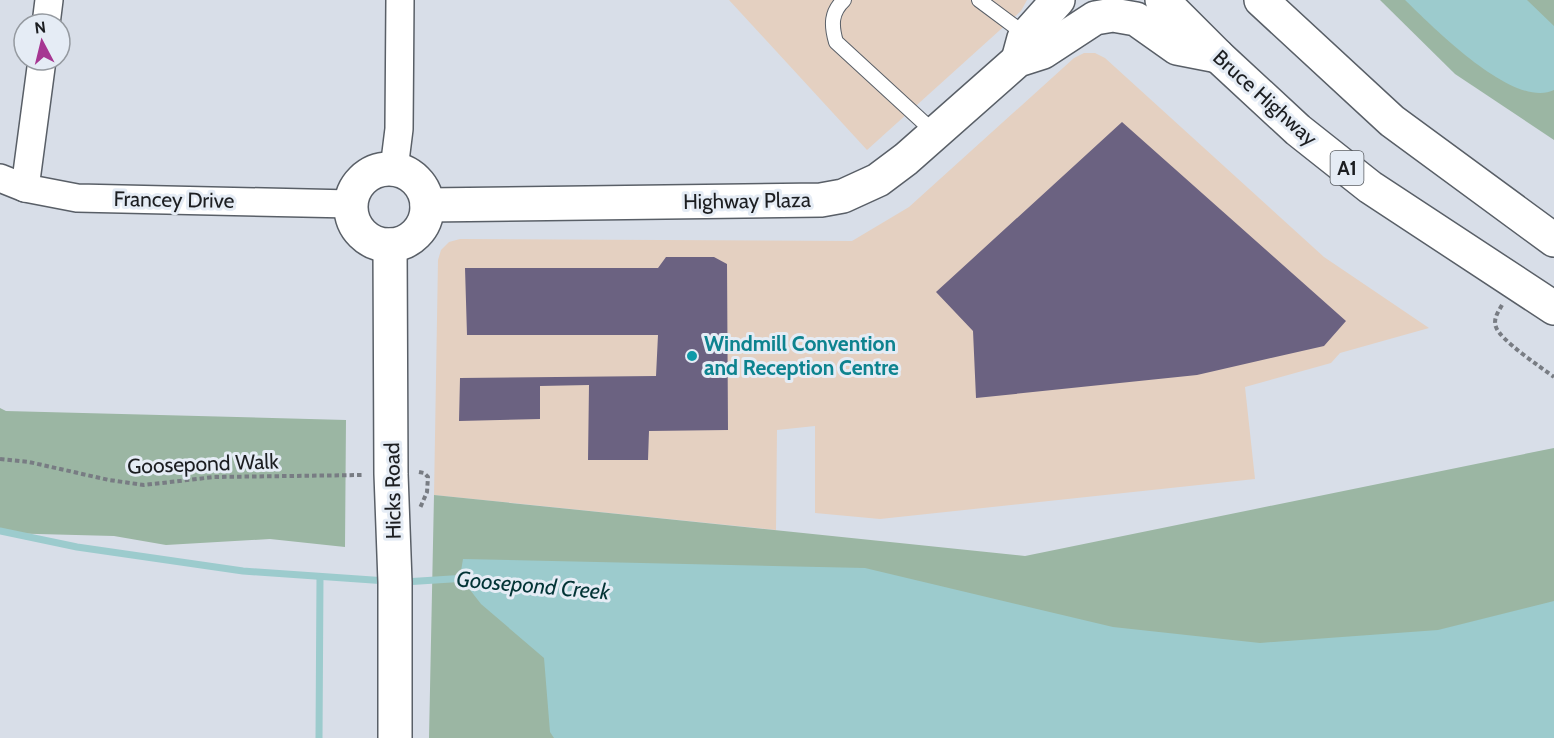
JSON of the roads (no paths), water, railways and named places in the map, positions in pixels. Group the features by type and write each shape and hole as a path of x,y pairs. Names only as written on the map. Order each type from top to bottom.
{"main road":[{"name":"Highway Plaza","path":"427,205 821,200 843,196 878,180 935,133 1022,47 1058,0"},
{"name":"Bruce Highway","path":"1162,0 1298,130 1370,186 1554,308"},
{"path":"1261,0 1392,121 1554,240"},
{"name":"Highway Plaza","path":"1022,47 1043,52 1095,18 1113,15 1136,19 1177,48 1218,56"},
{"path":"381,169 394,169 403,171 414,178 424,192 427,205 421,227 406,241 390,245 376,243 362,234 354,224 351,204 352,195 359,183 369,174 381,169"},
{"name":"Hicks Road","path":"390,245 395,738"}],"street":[{"path":"394,169 399,129 400,0"},
{"path":"25,188 40,72"},
{"name":"Francey Drive","path":"0,178 25,188 77,198 351,204"}],"lane":[{"path":"844,0 836,8 831,27 836,42 935,133"},
{"path":"979,0 1022,47"}],"water":[{"path":"1405,0 1527,0 1554,26 1554,90 1537,93 1518,88 1496,77 1453,45"},
{"path":"463,559 865,568 1113,627 1260,643 1438,630 1554,601 1554,738 554,738 550,732 544,658 481,604 460,577"}],"waterway":[{"name":"Goosepond Creek","path":"0,531 77,547 243,571 387,581"},
{"path":"319,738 320,577"},
{"name":"Goosepond Creek","path":"404,582 467,578"}],"place":[{"name":"Windmill Convention and Reception Centre","path":"692,356"}]}
